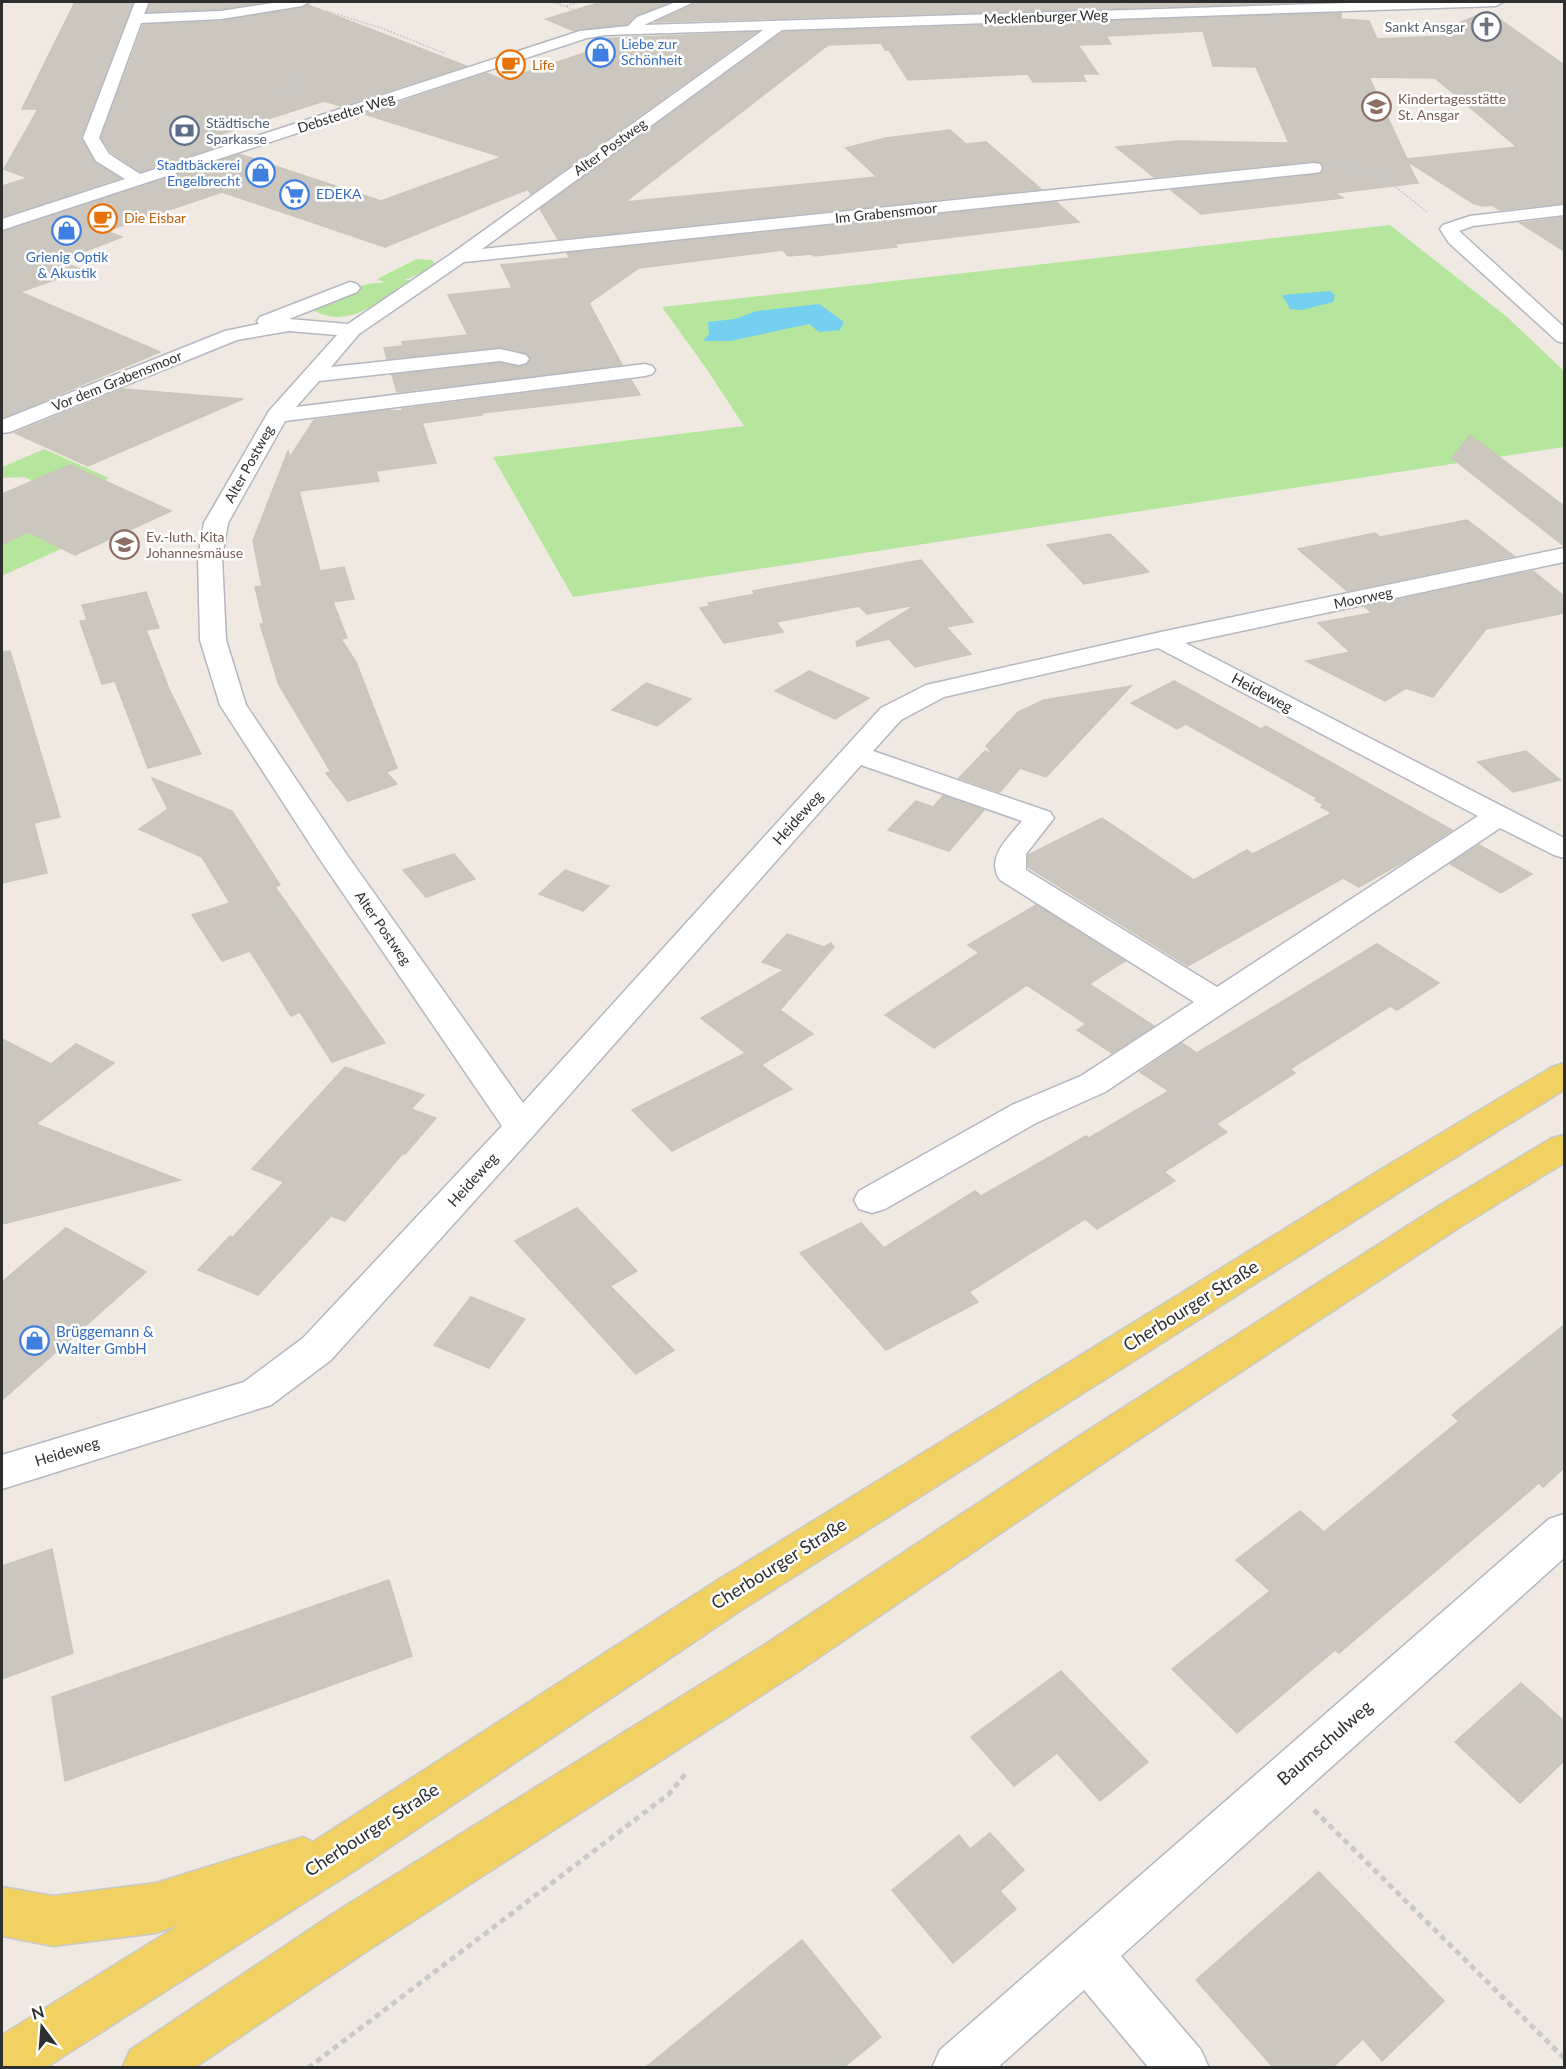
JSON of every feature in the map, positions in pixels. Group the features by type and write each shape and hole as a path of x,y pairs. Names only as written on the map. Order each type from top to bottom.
{"main road":[{"name":"Cherbourger Straße","path":"2,2065 348,1847 728,1596 1412,1167 1564,1075"},
{"path":"148,2067 352,1931 780,1659 1104,1441 1450,1215 1564,1147"},
{"path":"2,1911 53,1921 156,1908 348,1847"}],"street":[{"path":"139,181 102,157 91,138 142,2"},
{"path":"136,19 221,15 299,2"},
{"name":"Debstedter Weg","path":"2,225 585,34 631,30 642,20 687,2"},
{"name":"Mecklenburger Weg","path":"631,30 777,27 1370,4 1496,2"},
{"path":"1027,3 1038,17"},
{"name":"Alter Postweg","path":"521,1127 334,858 233,705 213,640 210,557 216,523 277,416 352,330 458,258 777,27"},
{"name":"Im Grabensmoor","path":"458,258 1314,168"},
{"path":"1564,210 1470,221 1449,229 1455,240 1564,337"},
{"name":"Vor dem Grabensmoor","path":"2,427 350,288"},
{"name":"Vor dem Grabensmoor","path":"232,335 289,325 352,330"},
{"path":"314,375 500,355 519,359"},
{"path":"277,416 645,370"},
{"name":"Moorweg","path":"1161,640 1564,555"},
{"name":"Heideweg","path":"2,1472 257,1394 316,1349 521,1127 891,714 935,691 1161,640 1564,849"},
{"path":"856,754 1040,818 1011,853 1011,874 1218,1002"},
{"path":"872,1200 1024,1114 1093,1084 1499,815"},
{"name":"Baumschulweg","path":"958,2067 1564,1532"},
{"path":"1086,1954 1183,2067"}],"path":[{"path":"299,2 384,29 481,68"},
{"path":"565,6 579,2"},
{"path":"296,79 296,85 288,86 287,94 299,94"},
{"path":"1314,168 1353,165 1376,172 1449,229"},
{"path":"1283,1780 1564,2058"},
{"path":"308,2067 669,1794"}],"green space":[{"path":"1390,225 1507,317 1564,371 1564,447 573,597 493,457 744,426 662,307"},
{"path":"417,259 432,260 437,266 405,280 411,280 365,310 339,317 326,316 313,310 315,304 349,289 368,284 386,283 377,279"},
{"path":"44,449 109,478 68,496 24,477 2,478 2,465 5,466"},
{"path":"47,524 76,542 2,576 2,544"}],"water":[{"path":"1330,291 1335,295 1333,302 1302,310 1290,309 1282,295"},
{"path":"819,304 844,322 840,330 819,332 809,324 730,341 703,341 709,334 708,322 735,319 757,311"}],"building":[{"path":"75,2 133,2 81,137 94,162 120,178 2,217 2,186 28,178 4,169 38,109 22,109"},
{"path":"151,2 268,2 221,9 147,12"},
{"path":"601,2 671,2 636,15 627,24 574,31 546,19"},
{"path":"696,2 1327,2 655,22"},
{"path":"308,5 466,66 341,106 324,101 212,137 217,139 204,143 216,147 140,172 111,152 101,138 143,25 221,21 302,8"},
{"path":"1488,11 1564,65 1564,203 1500,210 1492,205 1482,206 1473,203 1407,161 1418,183 1335,193 1343,198 1201,214 1171,190 1314,175 1320,174 1324,169 1322,163 1314,161 1154,177 1116,147 1180,141 1289,143 1256,67 1213,66 1203,31 1106,36 1111,44 1078,45 1098,74 1082,74 1086,81 1033,82 1028,74 908,80 889,50 885,50 881,43 828,45 625,202 877,177 846,148 886,138 950,130 966,144 986,142 1041,189 558,239 540,209 783,32 1341,13 1341,19 1369,21 1377,39 1444,36 1461,22","holes":["1369,77 1435,78 1517,147 1407,159"]},
{"path":"756,32 531,194 528,189 385,247 222,192 106,231 122,237 60,261 83,270 20,292 160,352 2,418 2,232 239,154 381,201 502,157 364,114 487,73 503,80 609,45 594,39"},
{"path":"1056,202 1079,222 814,256 812,254 788,256 783,250 639,268 589,303 622,365 397,392 392,375 500,363 520,367 528,364 531,359 526,353 500,347 387,359 384,348 403,346 402,342 468,335 448,295 512,288 501,265 570,258 567,253"},
{"path":"1564,217 1564,251 1520,223"},
{"path":"631,380 640,395 481,413 482,415 422,423 436,463 376,471 379,481 299,491 320,571 344,567 354,599 333,602 347,638 341,639 356,662 397,768 386,772 397,784 348,801 326,773 331,772 279,685 260,624 264,624 255,587 262,586 253,541 288,451 290,457 314,420 388,410 402,411 402,409"},
{"path":"123,389 243,399 88,466 15,433"},
{"path":"1470,435 1564,506 1564,546 1452,458"},
{"path":"70,465 171,511 75,555 29,532 2,544 2,494"},
{"path":"1467,520 1514,556 1347,591 1298,549 1375,533 1380,537"},
{"path":"1110,534 1149,572 1084,584 1047,545"},
{"path":"921,560 973,622 946,627 971,654 915,667 889,639 857,646 856,642 916,605 867,614 859,606 776,622 783,632 724,643 700,608 710,606 708,603 755,594 753,591"},
{"path":"1533,571 1564,596 1564,613 1486,629 1433,697 1406,688 1385,701 1306,661 1350,652 1318,623 1372,613 1365,607"},
{"path":"146,592 159,628 146,630 169,689 201,754 148,768 115,681 102,684 80,621 87,620 82,605"},
{"path":"10,651 60,817 34,823 47,873 2,883 2,652"},
{"path":"809,671 869,698 835,719 775,691"},
{"path":"1174,681 1261,729 1266,726 1452,830 1359,887 1343,878 1188,966 1028,867 1028,855 1102,818 1194,880 1247,850 1253,854 1332,813 1321,807 1324,805 1315,800 1317,798 1186,724 1177,729 1131,703"},
{"path":"646,683 691,699 657,726 612,710"},
{"path":"1131,686 1046,777 1020,768 1000,792 959,778 985,751 994,755 986,746 1018,712 1044,700"},
{"path":"1526,751 1560,780 1513,792 1478,762"},
{"path":"152,778 232,811 280,885 275,887 385,1043 332,1062 300,1012 291,1016 250,951 222,961 192,915 230,903 202,857 139,829 168,809"},
{"path":"943,796 984,810 949,851 888,830 916,801 933,807"},
{"path":"1479,845 1532,874 1501,893 1450,864"},
{"path":"454,854 475,879 426,897 403,870"},
{"path":"565,870 609,886 583,911 539,894"},
{"path":"1036,905 1125,961 1089,984 1154,1026 1112,1053 1077,1030 1086,1024 1027,985 934,1048 885,1015 979,953 968,945"},
{"path":"787,934 824,947 831,943 834,947 780,1010 813,1034 761,1065 701,1018 784,970 762,962"},
{"path":"1377,944 1439,983 1397,1010 1390,1006 1290,1069 1295,1073 1216,1124 1227,1132 1164,1172 1175,1181 1097,1229 1085,1219 969,1292 978,1302 886,1350 800,1253 861,1223 884,1248 975,1191 981,1196 1086,1136 1089,1138 1169,1091 1140,1072 1182,1043 1197,1053"},
{"path":"2,1039 51,1064 76,1044 114,1063 36,1124 180,1180 2,1224"},
{"path":"746,1053 792,1089 672,1151 632,1110"},
{"path":"345,1067 424,1095 411,1109 436,1118 345,1221 331,1216 258,1295 198,1270 230,1236 233,1237 284,1182 252,1169"},
{"path":"577,1208 637,1271 610,1286 674,1350 636,1374 515,1241"},
{"name":"Brüggemann & Walter GmbH","path":"66,1228 146,1272 2,1400 2,1282"},
{"path":"471,1297 525,1319 489,1368 434,1345"},
{"path":"1564,1325 1564,1468 1543,1487 1539,1483 1339,1653 1335,1650 1237,1733 1172,1669 1270,1591 1236,1560 1300,1511 1324,1532 1459,1421 1452,1415"},
{"path":"52,1549 73,1653 2,1679 2,1566"},
{"path":"389,1580 412,1656 65,1781 52,1697"},
{"path":"1061,1671 1148,1762 1100,1801 1057,1753 1014,1786 971,1737"},
{"path":"1521,1683 1564,1721 1564,1761 1520,1803 1455,1742"},
{"path":"990,1833 1024,1870 1000,1891 1016,1909 953,1963 892,1890 959,1835 970,1849"},
{"path":"1319,1872 1444,2001 1382,2061 1363,2039 1333,2067 1273,2067 1196,1980"},
{"path":"802,1940 881,2037 844,2067 646,2067"}],"place":[{"name":"Sankt Ansgar","path":"1486,27"},
{"name":"Liebe zur Schönheit","path":"600,52"},
{"name":"Life","path":"511,65"},
{"name":"Kindertagesstätte St. Ansgar","path":"1377,107"},
{"name":"Städtische Sparkasse","path":"185,131"},
{"name":"Stadtbäckerei Engelbrecht","path":"261,173"},
{"name":"EDEKA","path":"295,194"},
{"name":"Die Eisbar","path":"103,218"},
{"name":"Grienig Optik & Akustik","path":"67,230"},
{"name":"Ev.-luth. Kita Johannesmäuse","path":"125,545"},
{"name":"Brüggemann & Walter GmbH","path":"35,1341"}]}
